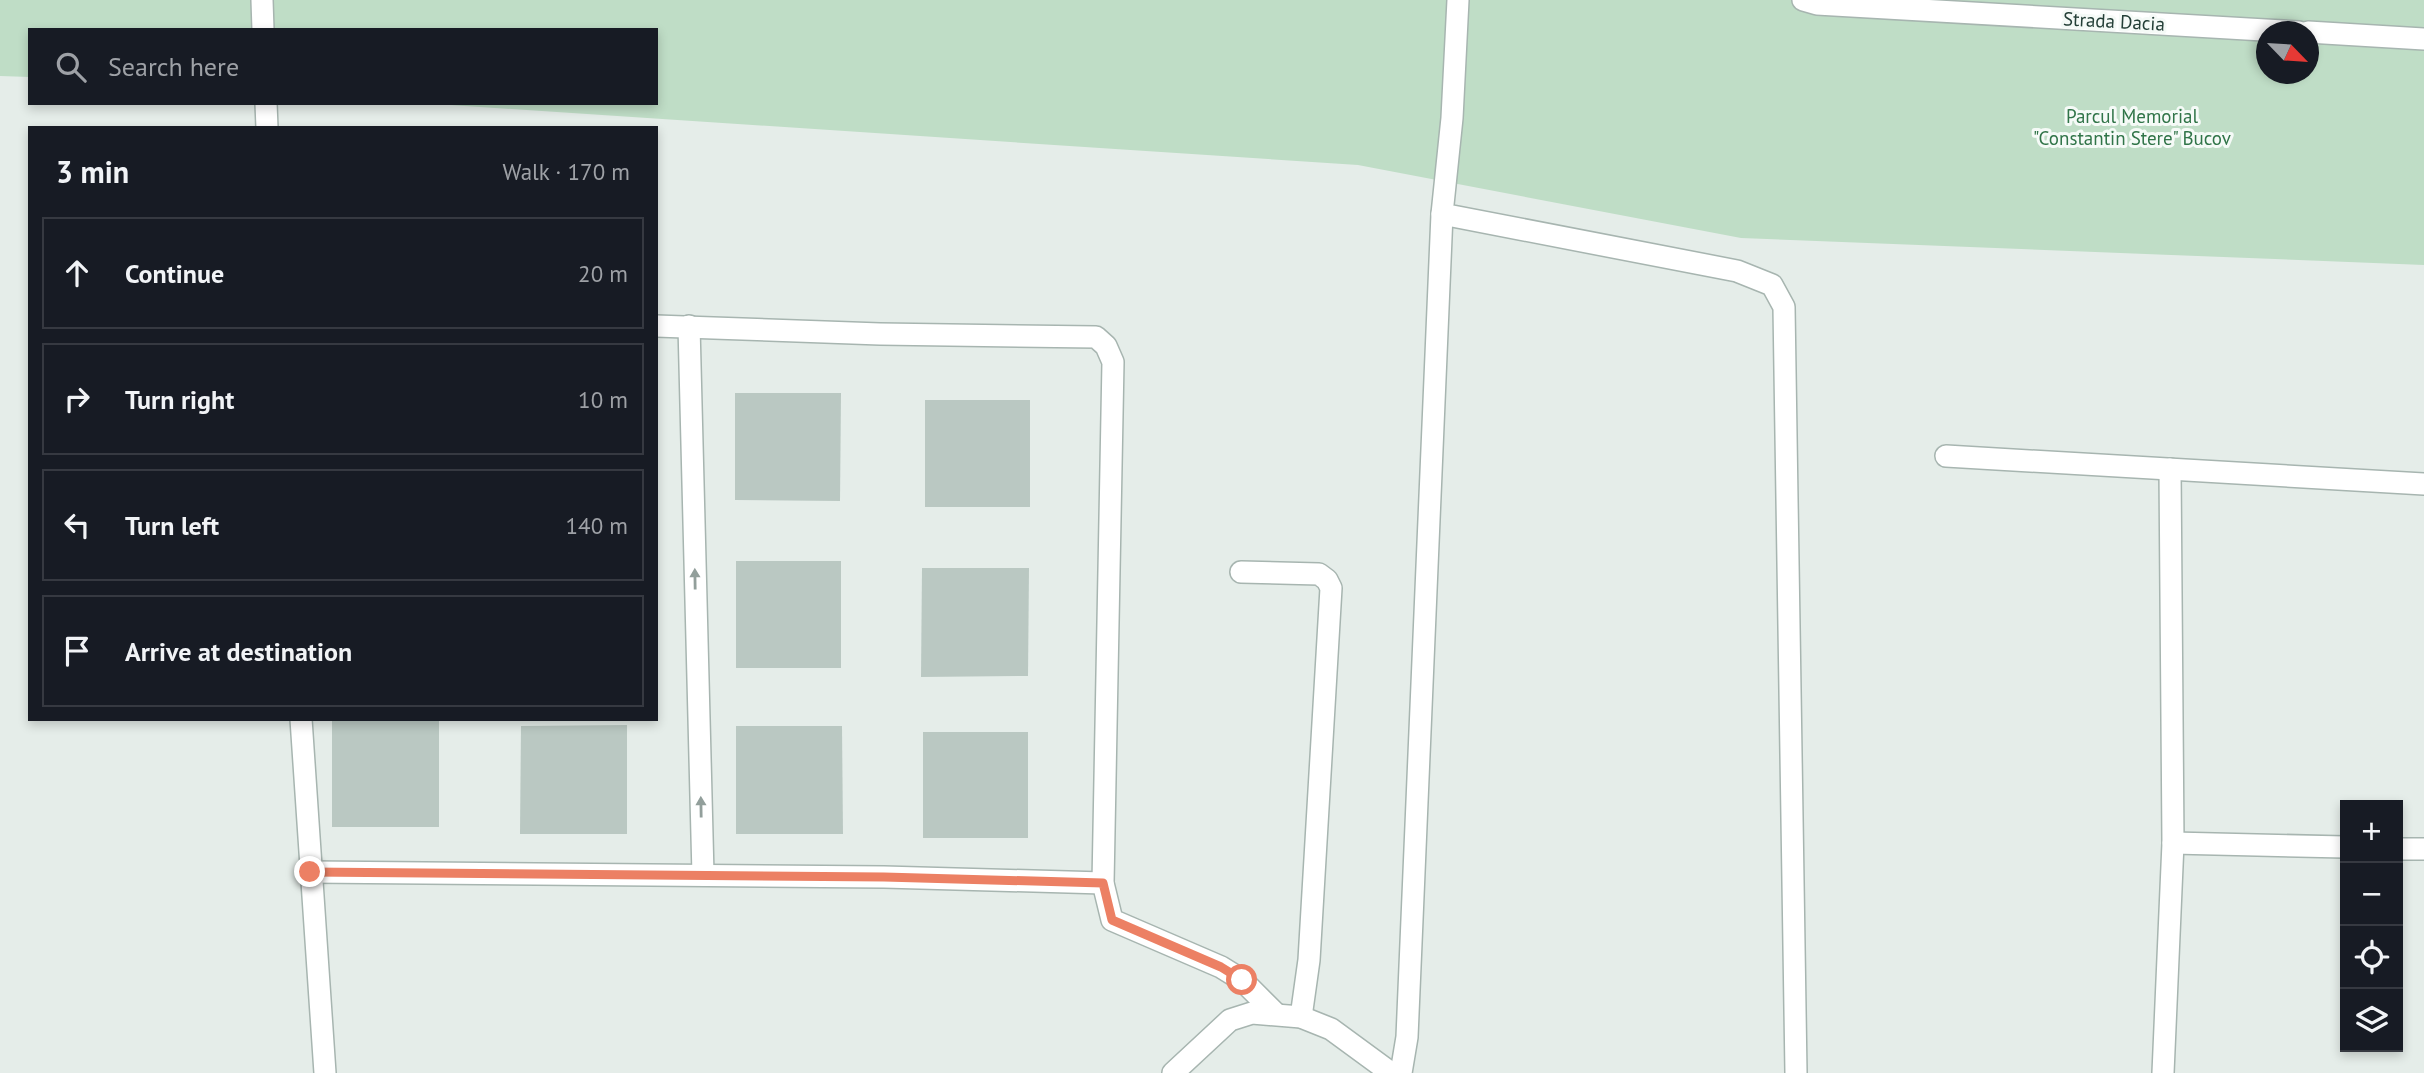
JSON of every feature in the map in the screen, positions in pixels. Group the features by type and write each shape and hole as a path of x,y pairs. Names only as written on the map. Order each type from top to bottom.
{"street":[{"path":"262,0 263,28"},
{"path":"1401,1073 1407,1037 1442,214 1452,118 1458,0"},
{"name":"Strada Dacia","path":"1803,0 1831,5 2256,30"},
{"path":"2319,33 2424,38"},
{"path":"266,105 267,126"},
{"path":"1442,214 1737,271 1772,285 1784,307 1796,1073"},
{"path":"658,326 880,334 1096,337 1106,346 1112,362 1103,883 1112,920 1221,967 1242,980 1275,1013"},
{"path":"689,326 702,875"},
{"path":"1946,456 2424,484"},
{"path":"2164,1073 2173,843 2170,469"},
{"path":"1241,572 1319,574 1331,588 1309,960 1301,1017"},
{"path":"300,721 325,1073"},
{"path":"2173,843 2340,847"},
{"path":"2403,849 2424,849"},
{"path":"310,872 702,875 1103,883"},
{"path":"1173,1073 1230,1020 1252,1013 1275,1013 1301,1017 1331,1029 1391,1073"}],"green space":[{"name":"Parcul Memorial \"Constantin Stere\" Bucov","path":"0,0 2424,0 2424,265 1741,238 1358,165 450,105 658,105 658,28 28,28 28,77 0,76"}],"building":[{"path":"735,393 841,393 840,501 735,500"},
{"path":"925,400 1030,400 1030,507 925,507"},
{"path":"736,561 841,561 841,668 736,668"},
{"path":"922,568 1029,568 1028,676 921,677"},
{"path":"332,721 439,721 439,827 332,827"},
{"path":"627,725 627,834 520,834 521,726"},
{"path":"736,726 842,726 843,834 736,834"},
{"path":"923,732 1028,732 1028,838 923,838"}],"route":[{"path":"310,872 884,877 1103,883 1112,920 1221,967 1242,980"}]}
